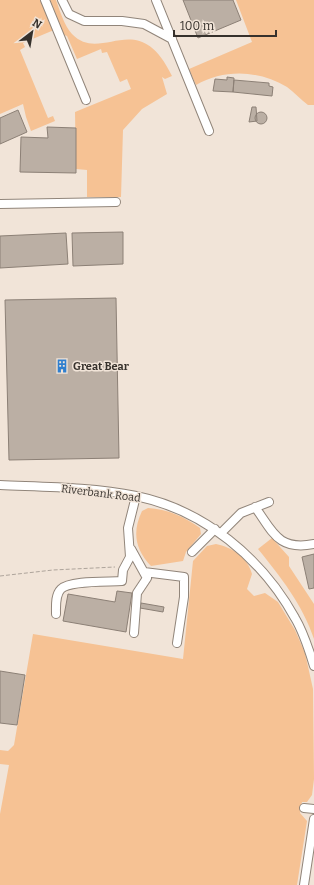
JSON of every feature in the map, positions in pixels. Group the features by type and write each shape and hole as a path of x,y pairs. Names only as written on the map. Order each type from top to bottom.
{"street":[{"path":"45,0 86,100"},
{"path":"62,0 68,14 84,21 122,21 144,24 172,39"},
{"path":"156,0 209,131"},
{"path":"0,204 116,202"},
{"name":"Riverbank Road","path":"0,485 100,491 136,496 175,508 218,531 246,553 272,584 295,618 314,666"},
{"path":"56,614 57,597 60,590 69,584 122,581 124,567 130,557 128,528 136,496"},
{"path":"192,552 241,513 269,502"},
{"path":"255,507 281,541 294,546 314,544"},
{"path":"129,543 147,578 137,593 134,633"},
{"path":"144,572 184,577 184,597 176,643"},
{"path":"304,808 314,810"},
{"path":"304,885 314,819"}],"path":[{"path":"0,576 53,570 124,567"}],"shaded area":[{"path":"0,0 41,0 54,30 23,43 25,47 20,50 48,118 53,116 55,121 31,131 23,104 0,114"},
{"path":"50,0 56,0 62,18 69,30 72,34 84,42 96,44 120,40 133,40 146,44 159,55 172,76 165,79 162,77 167,94 142,109 123,130 121,197 87,197 87,170 76,169 75,112 131,89 127,79 120,82 107,52 102,53 101,49 77,59 67,36 64,35"},
{"path":"236,0 314,0 314,105 308,105 287,87 265,77 230,74 218,76 196,85 189,69 252,42"},
{"path":"148,508 176,514 200,528 201,534 186,552 183,561 151,566 141,553 138,547 136,533 137,526 142,511"},
{"path":"272,538 289,557 289,566 314,604 314,639 304,614 290,591 258,549"},
{"path":"216,544 228,548 243,558 252,574 247,589 254,596 265,593 278,602 295,630 305,653 313,689 314,779 312,795 307,802 302,802 300,813 307,821 297,885 0,885 0,814 9,765 0,764 0,750 8,751 14,745 33,634 183,659 193,561 207,546"}],"building":[{"path":"183,0 233,0 241,20 198,38"},
{"path":"227,77 234,78 233,92 213,91 215,79 227,80"},
{"path":"234,80 269,83 269,86 273,87 272,96 233,92"},
{"path":"252,107 256,107 257,121 249,122"},
{"path":"18,110 27,132 0,144 0,118"},
{"path":"261,112 265,114 267,118 265,122 261,124 257,122 255,118 257,114"},
{"path":"47,127 76,128 76,173 20,172 21,137 48,138"},
{"path":"123,232 123,264 73,266 72,233"},
{"path":"66,233 68,264 0,268 0,236"},
{"name":"Great Bear","path":"116,298 119,458 9,460 5,300"},
{"path":"314,554 314,588 309,589 302,557"},
{"path":"117,591 132,593 126,632 63,621 68,594 115,602"},
{"path":"141,603 164,607 163,612 140,608"},
{"path":"0,671 25,675 17,725 0,723"}],"place":[{"name":"Great Bear","path":"62,366"}]}
